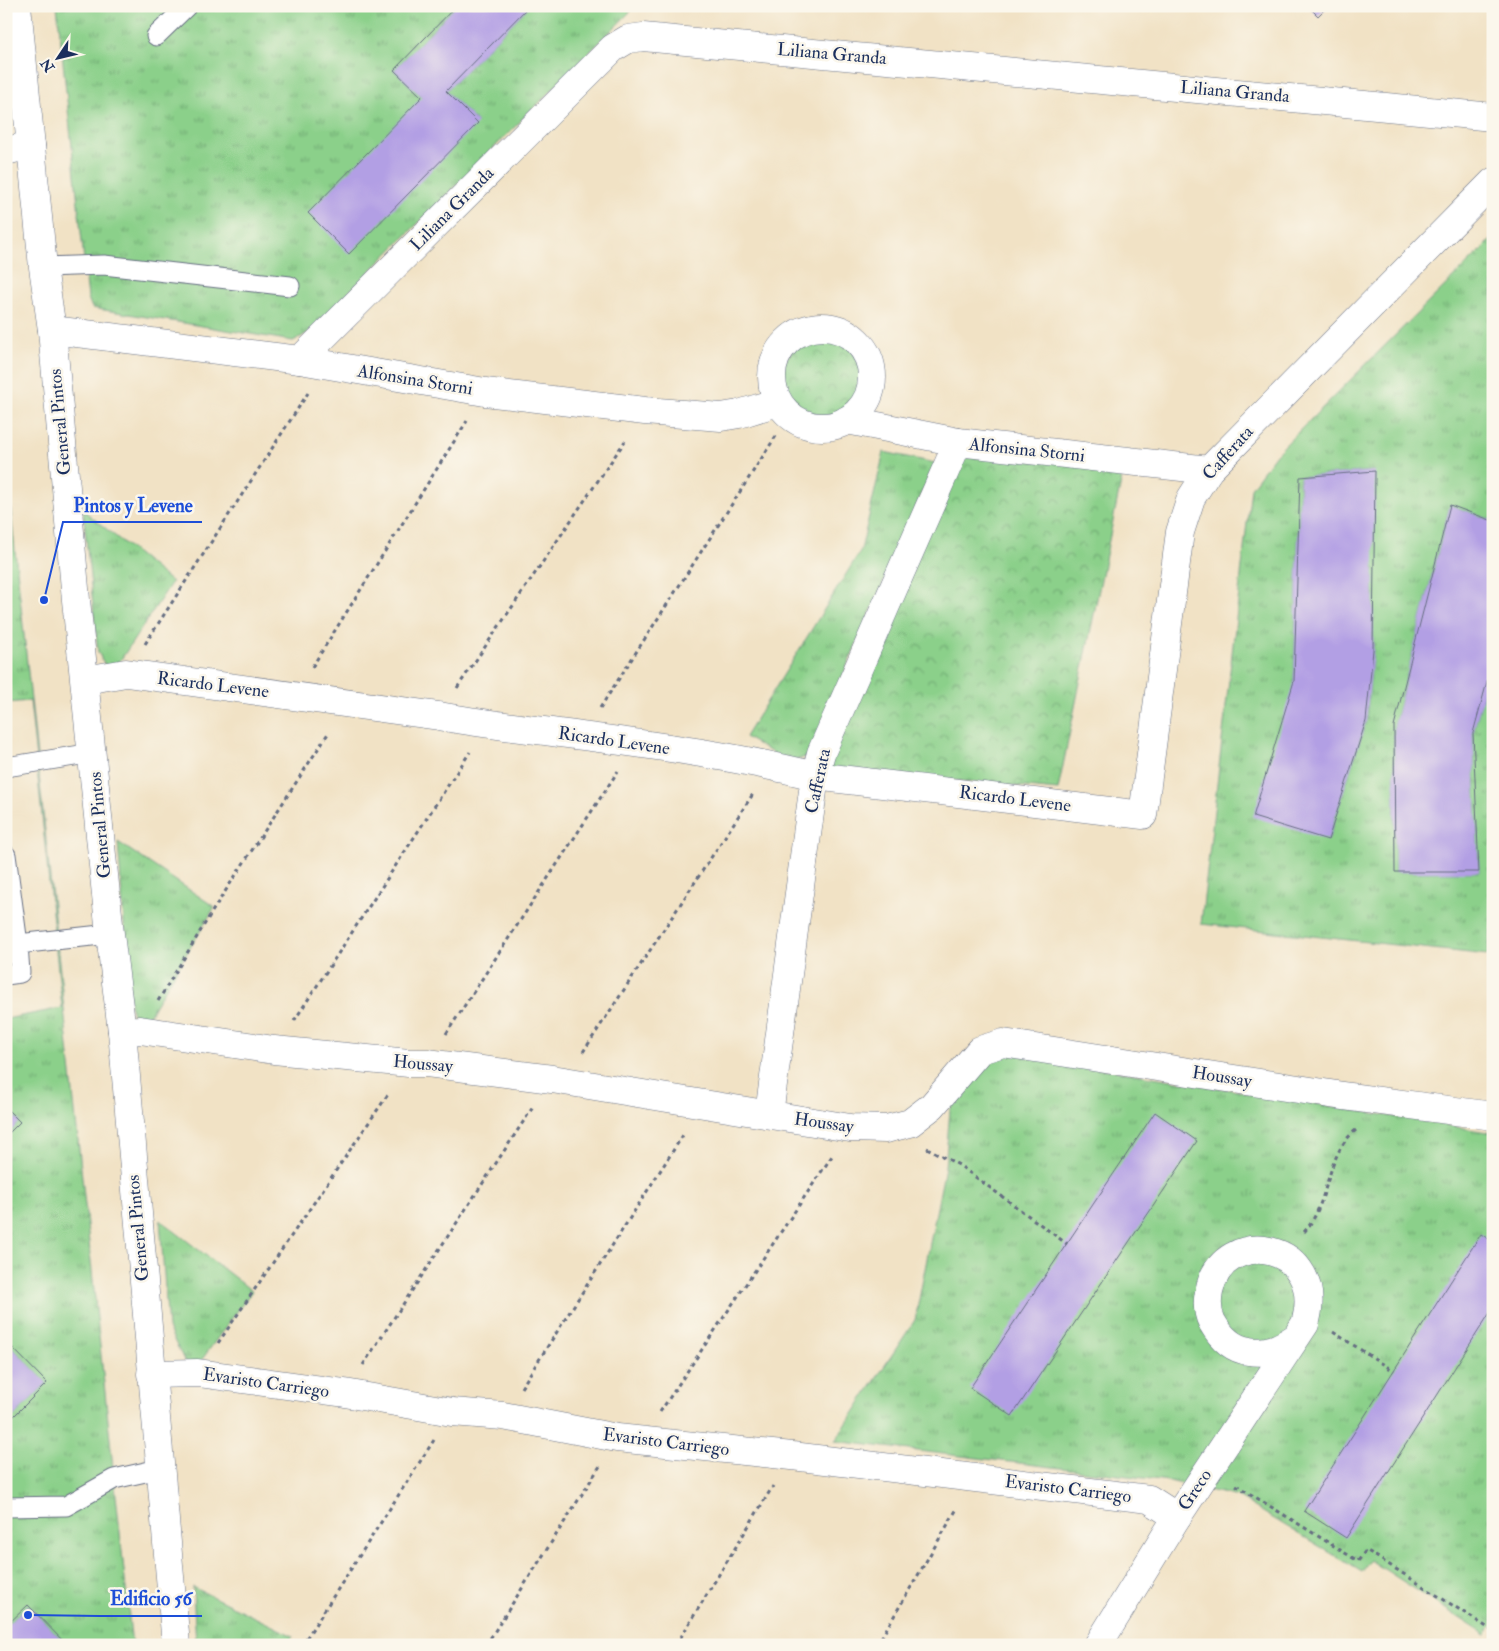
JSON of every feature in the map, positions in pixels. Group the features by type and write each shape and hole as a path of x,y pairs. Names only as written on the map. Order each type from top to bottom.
{"street":[{"name":"General Pintos","path":"17,6 19,148 43,267 52,330 110,934 131,1030 151,1374 176,1645"},
{"name":"Liliana Granda","path":"313,363 613,48 628,39 643,37 1493,117"},
{"name":"Cafferata","path":"1143,815 1180,532 1191,498 1209,470 1493,182"},
{"name":"Alfonsina Storni","path":"826,327 842,331 855,339 865,351 871,366 872,382 868,397 860,410 847,420 833,426 817,427 787,411 772,387 772,372 776,356 784,343 796,333 810,328 826,327"},
{"name":"Alfonsina Storni","path":"52,330 313,363 485,392 645,411 722,417 787,411"},
{"name":"Alfonsina Storni","path":"847,420 958,442 1209,470"},
{"name":"Cafferata","path":"769,1114 815,776 821,753 958,442"},
{"name":"Ricardo Levene","path":"85,680 126,673 439,716 488,725 636,744 772,765 815,776 1143,815"},
{"name":"Houssay","path":"131,1030 274,1050 418,1063 558,1080 850,1128 886,1129 910,1123 932,1106 980,1050 1003,1043 1401,1104 1493,1116"},
{"name":"Greco","path":"1098,1645 1177,1517 1305,1324 1309,1308 1309,1292 1304,1276 1279,1254 1264,1250 1247,1250 1231,1257 1218,1268 1210,1284 1207,1300 1210,1318 1218,1333 1231,1345 1247,1351 1264,1352 1281,1348 1295,1338"},
{"name":"Evaristo Carriego","path":"151,1374 198,1373 345,1393 452,1412 503,1416 629,1440 792,1456 1149,1499 1177,1517"}],"lane":[{"path":"156,36 186,6"},
{"path":"43,267 104,266 290,286"},
{"path":"6,767 93,753"},
{"path":"6,855 9,898 18,944 20,973 6,975"},
{"path":"18,944 110,934"},
{"path":"6,1507 66,1506 114,1479 159,1469"}],"path":[{"path":"126,673 313,363"},
{"path":"295,696 485,392"},
{"path":"439,716 645,411"},
{"path":"582,736 775,437 787,411"},
{"path":"131,1030 215,907 347,704"},
{"path":"274,1050 488,725"},
{"path":"198,1373 418,1063 636,744"},
{"path":"345,1393 772,765"},
{"path":"1279,1254 1295,1242 1309,1227 1326,1190 1336,1159 1349,1135 1368,1120 1401,1104"},
{"path":"503,1416 702,1105"},
{"path":"486,1645 850,1128"},
{"path":"886,1129 959,1165 1067,1244"},
{"path":"1337,1333 1394,1370"},
{"path":"302,1645 452,1412"},
{"path":"676,1645 792,1456"},
{"path":"1209,1469 1358,1562 1366,1550 1493,1631"},
{"path":"877,1645 975,1478"}],"green space":[{"path":"57,6 456,6 394,70 422,97 478,123 446,91 529,6 636,6 308,333 293,341 92,308 88,298"},
{"path":"1493,238 1493,521 1450,505 1394,726 1395,872 1479,872 1473,733 1493,660 1493,916 1488,955 1201,924 1251,488 1276,454","holes":["1374,471 1373,650 1366,721 1328,840 1294,681 1300,477"]},
{"path":"814,337 830,337 851,348 862,369 862,385 851,406 830,417 814,417 800,411 788,399 782,385 782,369 788,355 800,343"},
{"path":"884,452 935,463 808,756 787,761 745,737 861,550"},
{"path":"961,457 1124,467 1058,790 832,769 827,757"},
{"path":"6,466 132,1645 67,1645 28,1605 6,1626 6,1424 47,1383 6,1341 6,1136 20,1122 6,1108 6,1019 62,1008 30,701 6,703"},
{"path":"83,510 172,582 116,667 106,667 98,652"},
{"path":"118,842 215,907 140,1030 136,1025 130,1004"},
{"path":"1013,1054 1493,1133 1493,1625 1486,1635 1370,1560 1362,1572 1238,1497 1169,1481 835,1441 915,1320 945,1167 950,1110 963,1083 987,1061"},
{"path":"160,1220 252,1291 195,1369 184,1360 168,1328"},
{"path":"193,1587 293,1636 288,1645 196,1645"}],"building":[{"path":"456,6 529,6 446,91 478,123 349,254 308,213 422,97 394,70"},
{"path":"1308,6 1328,6 1318,16"},
{"path":"1375,471 1373,650 1366,721 1328,840 1253,817 1294,681 1300,477"},
{"path":"1450,505 1493,521 1493,660 1473,733 1479,872 1395,872 1394,726"},
{"path":"6,1108 20,1122 6,1136"},
{"path":"1155,1112 1197,1141 1012,1416 970,1388"},
{"path":"1481,1234 1493,1242 1493,1308 1346,1538 1304,1511"},
{"path":"6,1341 47,1383 6,1424"},
{"path":"28,1605 67,1645 6,1645 6,1626"}],"place":[{"name":"Pintos y Levene","path":"44,600"},
{"name":"Edificio 56","path":"28,1615"}]}
